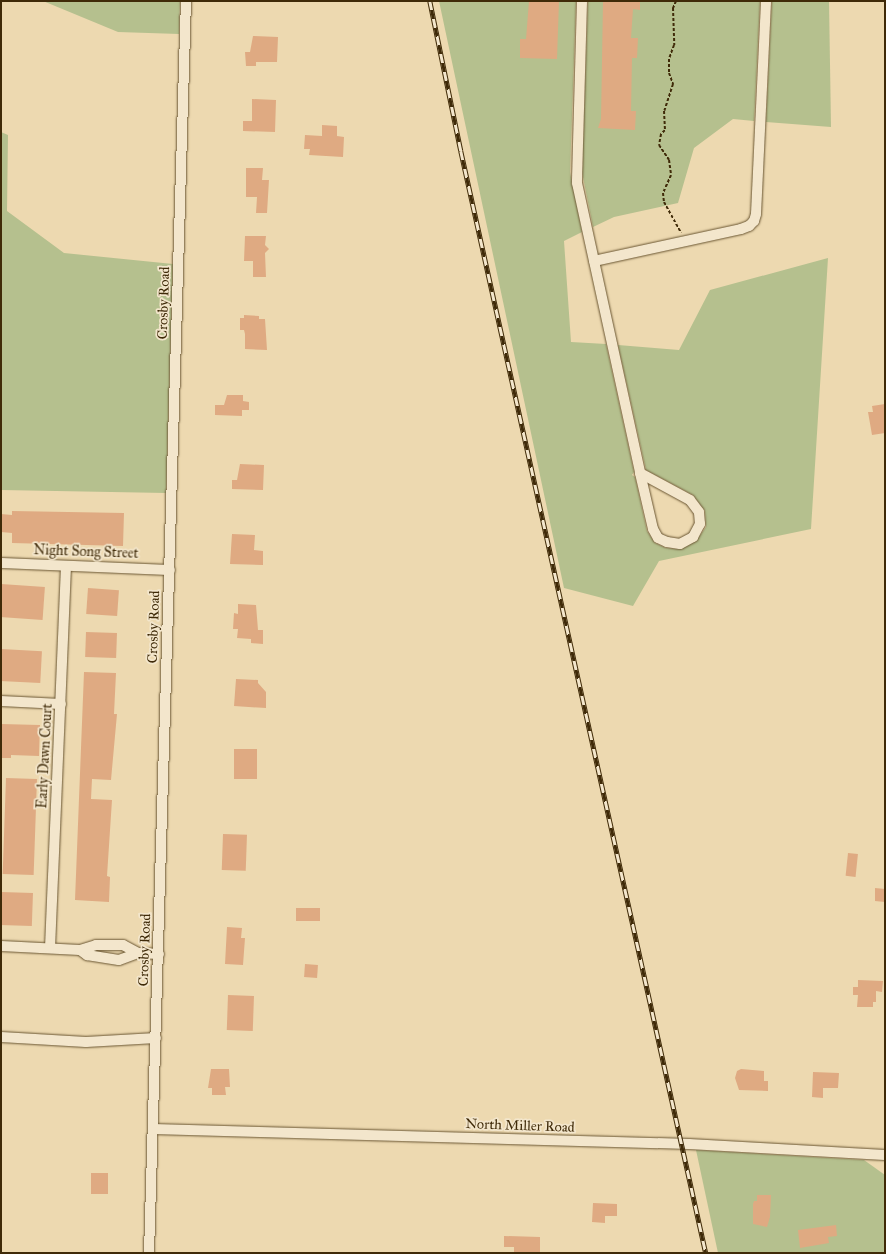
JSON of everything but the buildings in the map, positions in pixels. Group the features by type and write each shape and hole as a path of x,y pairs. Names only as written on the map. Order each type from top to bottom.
{"street":[{"name":"Crosby Road","path":"149,1253 186,1"},
{"path":"582,1 576,172 594,261 640,474 651,524 658,538 667,542 680,544 693,537 700,524 699,512 690,500 640,474"},
{"path":"594,261 749,226 756,214 766,1"},
{"name":"Night Song Street","path":"1,563 170,570"},
{"name":"Early Dawn Court","path":"50,948 66,566"},
{"path":"1,702 61,704"},
{"path":"80,950 101,945 123,945 138,953"},
{"path":"100,957 101,945"},
{"path":"1,946 80,950 100,957 119,960 138,953 159,954"},
{"path":"1,1037 86,1042 156,1038"},
{"name":"North Miller Road","path":"153,1129 689,1144 885,1155"}],"path":[{"path":"676,1 673,8 674,45 669,59 669,73 672,84 664,111 665,130 661,134 660,145 669,160 671,174 663,193 664,202 686,241"}],"green space":[{"path":"43,1 180,1 179,34 118,32"},
{"path":"439,1 576,1 570,172 582,232 564,241 571,342 606,344 634,472 632,475 635,477 647,531 655,543 666,548 679,549 696,541 706,527 705,511 693,495 646,470 618,345 679,350 710,290 828,258 811,529 659,561 633,606 564,588"},
{"path":"588,1 760,1 754,121 733,119 694,148 678,203 614,217 593,227 582,172"},
{"path":"772,1 829,1 831,127 766,122"},
{"path":"1,132 8,135 7,211 64,253 173,264 166,493 1,490"},
{"path":"696,1150 864,1160 885,1175 885,1253 718,1253"}],"railway":[{"path":"430,1 461,151 706,1253"}]}
